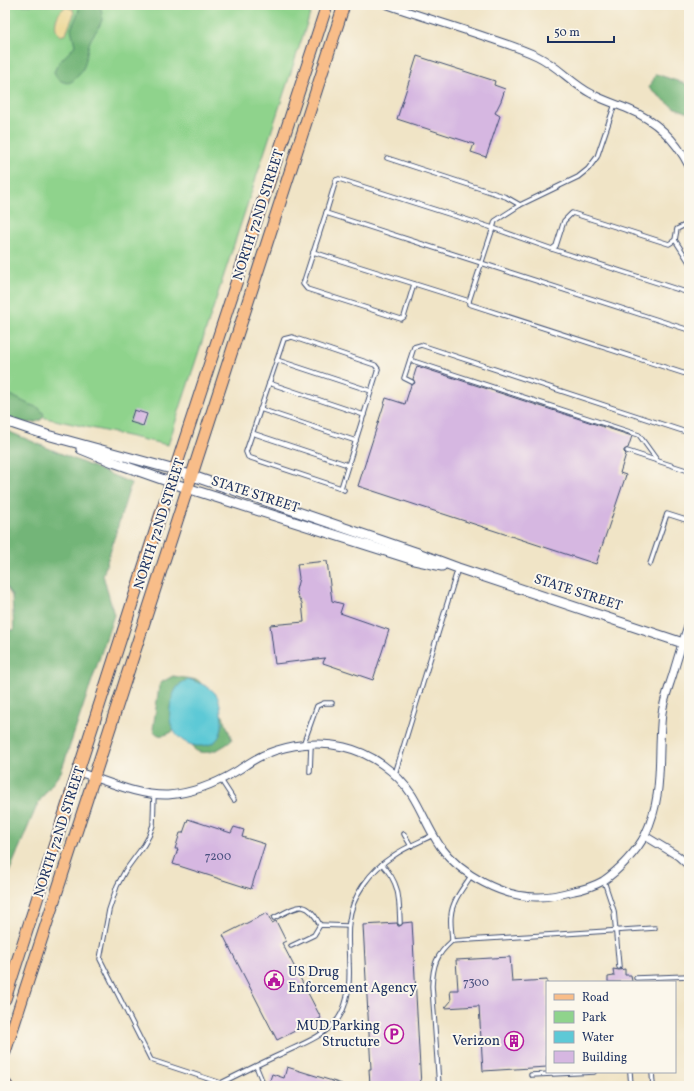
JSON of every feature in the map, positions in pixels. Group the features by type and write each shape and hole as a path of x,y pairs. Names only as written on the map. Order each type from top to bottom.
{"main road":[{"name":"NORTH 72ND STREET","path":"5,999 171,482 327,5"},
{"name":"NORTH 72ND STREET","path":"5,1052 344,5"}],"street":[{"path":"388,5 510,45 538,56 550,63 579,87 590,94 641,115 654,123 682,152 689,166"},
{"name":"STATE STREET","path":"5,421 47,435 191,475 458,568 686,643"},
{"name":"STATE STREET","path":"47,435 113,462 187,488 414,560 436,566 458,568"},
{"path":"78,772 133,790 168,795 186,792 221,780 266,753 297,745 330,745 352,750 374,759 402,783 412,795 440,846 453,861 482,883 517,894 537,897 552,896 587,888 604,880 628,859 645,836 654,811 660,785 661,728 664,701 686,643 689,623"},
{"path":"645,836 669,850 689,866"}],"lane":[{"path":"469,302 495,222 520,205 578,177 591,166 597,157 615,104"},
{"path":"387,158 506,197 520,205"},
{"path":"414,284 404,317 401,319 307,288 303,284 336,180 339,178 689,293"},
{"path":"552,249 556,246 564,221 572,212 669,244 675,240"},
{"path":"326,213 482,262 689,330"},
{"path":"689,222 677,229 675,240 689,262"},
{"path":"313,252 689,375"},
{"path":"292,337 376,365 378,369 342,489 248,457 246,452 277,360 284,339 292,337"},
{"path":"412,382 404,378 414,347 421,345 689,433"},
{"path":"277,360 371,391"},
{"path":"410,360 640,435 657,460"},
{"path":"269,384 364,415"},
{"path":"260,409 356,441"},
{"path":"252,433 348,465"},
{"path":"627,451 689,471"},
{"path":"650,564 666,514 689,521"},
{"path":"394,775 458,568"},
{"path":"303,745 317,706 324,703 332,703"},
{"path":"310,772 311,744"},
{"path":"221,780 234,800"},
{"path":"154,794 153,825 144,845 117,886 109,910 100,959 151,1060 222,1083 308,1041 326,1031 337,1020 345,1006 349,991 350,974 348,926 353,906 360,891 368,878 382,864 394,855 433,835"},
{"path":"404,834 411,846"},
{"path":"382,864 391,874 396,884 399,901 400,923"},
{"path":"452,941 452,909 459,894 471,876"},
{"path":"604,880 612,904 617,931 619,967"},
{"path":"274,918 302,906 311,910 320,925"},
{"path":"320,925 348,926"},
{"path":"291,946 314,935 320,925"},
{"path":"439,1086 432,986 433,971 436,960 443,949 452,941 655,928"},
{"path":"636,978 647,980 689,976"},
{"path":"256,1066 263,1084 262,1086"},
{"path":"531,1075 573,1073"},
{"path":"630,1073 631,1086"},
{"path":"652,1073 653,1086"}],"green space":[{"path":"5,5 313,5 168,445 5,409"},
{"path":"80,5 100,5 102,20 89,44 83,69 75,79 66,83 59,80 54,72 61,60 75,45 71,29"},
{"path":"656,74 689,85 689,113 673,107 649,88"},
{"path":"5,392 39,408 44,414 42,419 33,423 28,423 5,416"},
{"path":"5,430 131,483 103,575 114,615 61,772 38,803 5,882 5,630 14,630 12,596 5,585"},
{"path":"173,676 198,680 201,683 201,686 172,732 159,735 153,729 159,686 162,682"},
{"path":"219,713 223,716 232,740 219,749 203,753 198,752 194,749 192,743"}],"sand":[{"path":"66,7 73,9 74,14 66,34 60,36 56,29 56,20 60,12"}],"water":[{"path":"191,680 210,688 217,695 220,703 222,725 220,736 213,743 208,745 196,746 184,741 174,731 170,721 170,706 175,691 184,681"}],"building":[{"path":"417,56 495,81 494,85 505,89 495,113 500,116 486,157 471,152 474,144 397,119"},
{"path":"417,366 632,436 628,448 624,450 626,454 620,473 626,475 596,564 358,486 386,398 405,404 411,385 415,383 413,379"},
{"path":"134,410 147,414 143,426 130,422"},
{"path":"327,561 332,601 343,604 340,613 389,630 373,680 323,663 325,658 275,664 270,625 304,622 302,603 296,590 299,578 297,564"},
{"path":"188,819 231,833 234,827 244,830 242,837 265,844 251,889 173,864 178,849 175,849 180,833 183,833"},
{"name":"US Drug Enforcement Agency","path":"267,913 272,923 276,921 286,941 282,943 321,1018 277,1040 223,935"},
{"name":"MUD Parking Structure","path":"412,922 421,1086 370,1086 369,1069 371,1069 363,925 397,923 398,926 400,926 403,923"},
{"name":"Verizon","path":"510,957 512,982 547,980 546,1067 483,1071 479,1006 445,1008 451,1001 450,990 458,990 456,960"},
{"path":"613,969 625,969 625,975 631,975 632,981 608,981 608,977 614,976"},
{"path":"287,1067 342,1084 342,1086 268,1086 272,1074 284,1078"}],"place":[{"name":"US Drug Enforcement Agency","path":"274,980"},
{"name":"MUD Parking Structure","path":"394,1034"},
{"name":"Verizon","path":"514,1041"}]}
